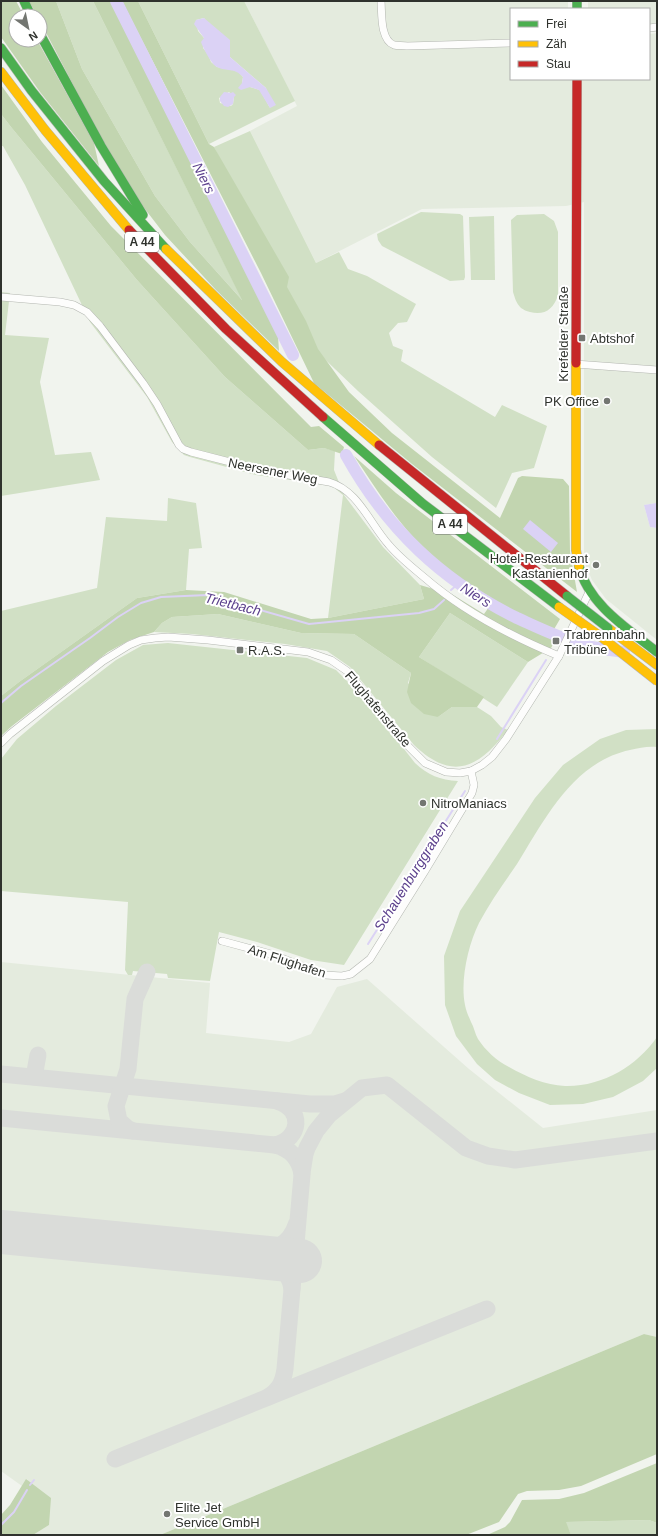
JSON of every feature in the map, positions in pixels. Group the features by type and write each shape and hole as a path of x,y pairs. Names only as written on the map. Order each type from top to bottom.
{"main road":[{"name":"A 44","path":"1,48 31,90 104,181 167,250 282,362 329,404 389,454 567,596 657,665"},
{"path":"48,48 108,160 167,250"},
{"name":"A 44","path":"1,72 45,130 109,206 167,270 226,329 299,397 422,503 559,607 600,636 657,681"},
{"name":"Krefelder Straße","path":"577,80 576,550 581,575 590,590 606,608 657,652"}],"street":[{"path":"381,1 383,28 386,39 393,45 510,44"},
{"name":"Neersener Weg","path":"1,297 60,302 74,305 82,309 100,326 143,383 157,404 179,445 183,449 248,468 329,482 341,487 354,498 389,545 425,579 458,604 489,622 559,656"},
{"path":"576,364 657,370"},
{"name":"Flughafenstraße","path":"1,743 10,734 103,661 129,645 141,640 168,637 246,644 308,652 331,660 347,671 407,745 425,763 446,772 460,773 482,765 492,757 506,739 559,656 571,626 590,590"},
{"name":"Am Flughafen","path":"222,941 271,954 325,975 342,976 351,974 370,960 468,799 474,785 471,770"}],"shaded area":[{"path":"244,1 568,1 568,8 510,8 510,80 650,80 650,34 657,33 657,507 656,503 644,505 650,527 657,528 657,640 606,599 592,580 584,558 584,202 566,206 422,209 316,263 250,131 297,106"},
{"path":"588,1 657,1 657,32 650,32 650,8 588,8"},
{"path":"204,18 230,40 230,57 266,88 276,105 270,108 259,90 250,87 241,90 238,88 242,83 243,77 237,72 215,66 201,42 204,38 194,24 196,20"},
{"path":"224,92 233,92 236,95 234,97 233,104 228,107 224,106 220,101 220,97"},
{"path":"656,503 657,528 650,527 644,505"},
{"path":"530,520 558,543 551,552 523,529"},
{"path":"1,962 210,983 206,1033 289,1042 311,1034 337,987 367,979 469,1069 543,1128 657,1110 657,1337 644,1334 160,1535 33,1535 49,1525 27,1479 22,1486 1,1471"}],"green space":[{"path":"1,1 16,1 20,8 8,8 8,47 1,37"},
{"path":"29,1 56,1 82,69 155,196 190,242 242,300 93,1 111,1 257,288 278,336 279,351 216,290 165,235 135,196 94,125 48,36 48,8 33,8"},
{"path":"56,1 93,1 243,301 190,242 155,196 82,69"},
{"path":"122,1 138,1 209,144 214,147 289,277 287,287 306,321 318,349 349,392 392,433 500,518 518,478 522,476 563,479 569,486 570,552 577,592 412,464 314,383 261,273"},
{"path":"138,1 244,1 295,101 209,144","holes":["204,18 230,57 266,88 270,108 260,90 242,83 243,77 238,71 217,67 211,62 208,54 203,48 204,38 198,31 196,20","229,92 234,97 233,104 231,106 220,103 219,98"]},
{"path":"9,48 41,48 94,143 99,166 40,92"},
{"path":"1,85 42,142 111,226 311,427 319,426 344,447 342,454 324,448 308,450 225,377 137,280 1,114"},
{"path":"1,114 137,280 225,377 308,450 324,448 335,451 334,470 344,495 383,547 420,585 424,599 328,618 343,495 332,486 256,475 190,457 184,455 172,442 147,397 90,322 25,185 3,146 1,146"},
{"path":"250,131 316,263 339,252 348,269 367,276 416,304 407,322 398,323 389,333 393,346 403,350 401,361 495,417 502,405 547,426 534,468 512,473 496,508 432,457 358,391 312,347 214,147"},
{"path":"421,212 460,214 463,216 464,280 450,281 382,246 378,240 377,234"},
{"path":"544,214 554,221 558,232 558,295 551,308 544,312 535,313 521,308 513,292 511,220 517,215"},
{"path":"494,216 495,280 471,280 469,217"},
{"path":"1,292 10,293 5,335 49,338 40,382 55,455 91,452 100,480 1,496"},
{"path":"354,456 396,493 560,619 553,631 515,614 479,592 461,580 429,553 398,519"},
{"path":"168,498 196,503 202,548 189,549 186,590 137,598 1,696 1,611 97,588 106,517 167,521"},
{"path":"420,585 437,590 444,595 450,593 484,614 489,607 557,637 551,648 528,662 450,613 419,657 484,697 477,707 452,707 438,717 424,714 411,703 407,692 411,673 354,634 301,633 218,614 172,617 162,623 154,632 130,640 108,652 1,736 1,696 137,598 186,590 224,592 311,619 328,618 424,599"},
{"path":"450,613 528,662 497,707 419,657"},
{"path":"218,614 301,633 354,634 411,673 408,683 438,717 452,707 477,707 491,716 501,727 508,730 486,754 475,761 464,766 453,767 441,764 428,757 414,745 350,667 327,651 285,644 192,634 154,632 162,623 172,617"},
{"path":"168,643 307,658 336,670 364,698 415,763 425,771 435,776 458,781 344,965 311,960 257,942 219,932 210,981 168,978 167,974 133,971 132,975 128,975 125,970 128,902 1,891 1,759 17,739 56,706 116,660 143,645"},
{"path":"657,729 657,747 630,750 610,756 592,767 577,779 563,795 550,811 497,893 479,923 468,952 464,974 465,1005 477,1037 492,1055 505,1065 529,1077 550,1084 565,1086 592,1083 605,1079 629,1066 657,1037 657,1068 643,1081 613,1097 583,1104 550,1105 519,1093 495,1080 477,1064 456,1036 445,1005 444,956 460,911 535,798 563,765 600,739 626,730"},
{"path":"644,1334 657,1337 657,1454 581,1486 559,1490 527,1491 518,1494 499,1522 466,1535 160,1535"},
{"path":"657,1463 657,1523 649,1520 566,1522 571,1535 487,1535 505,1527 510,1522 522,1500 559,1499 584,1493"},
{"path":"26,1479 51,1498 49,1525 33,1535 1,1535 1,1515 10,1505"},
{"path":"649,1520 657,1523 657,1535 571,1535 565,1522"}],"waterway":[{"name":"Niers","path":"116,1 293,355"},
{"name":"Niers","path":"346,455 362,482 398,529 441,570 464,587 517,618 576,643 594,648 624,652"},
{"name":"Trietbach","path":"451,590 458,584"},
{"name":"Trietbach","path":"1,703 21,686 118,617 141,603 161,597 208,595 309,624 419,613 434,609 444,600"},
{"name":"Schauenburggraben","path":"497,739 546,660"},
{"name":"Schauenburggraben","path":"456,805 465,791"},
{"name":"Schauenburggraben","path":"368,944 454,808"},
{"name":"Schauenburggraben","path":"30,1485 34,1480"},
{"name":"Schauenburggraben","path":"1,1525 14,1512 27,1490"}],"taxiway":[{"path":"133,1131 119,1121 116,1106 128,1069 135,999 147,972"},
{"path":"34,1077 38,1055"},
{"path":"1,1074 310,1104 335,1104 345,1101"},
{"path":"302,1173 307,1148 316,1131 329,1115 362,1088 387,1085 466,1148 488,1156 515,1160 657,1141"},
{"path":"275,1145 284,1142 290,1137 296,1124 292,1110 286,1105 277,1101"},
{"path":"1,1118 275,1145 286,1149 294,1156 299,1164 302,1175 285,1369 280,1386 268,1397"},
{"path":"256,1257 280,1246 290,1237 296,1225"},
{"path":"256,1257 280,1268 288,1276 292,1289"},
{"path":"115,1459 487,1309"}],"runway":[{"path":"1,1232 300,1261"}],"traffic: fast":[{"path":"24,1 27,8"},
{"path":"577,1 577,8"},
{"path":"1,48 31,90 104,181 166,249"},
{"path":"48,48 101,146 143,215"},
{"path":"323,417 422,503 559,607"},
{"path":"579,566 584,580 600,604 610,615 657,652"},
{"path":"567,596 608,628"}],"traffic: slow":[{"path":"1,72 45,130 129,230"},
{"path":"166,249 282,362 379,445"},
{"path":"576,363 576,550 579,566"},
{"path":"559,607 600,636 657,681"},
{"path":"608,628 657,665"}],"traffic: jam":[{"path":"576,363 577,80"},
{"path":"129,230 226,329 323,417"},
{"path":"379,445 567,596"}],"place":[{"name":"Abtshof","path":"582,338"},
{"name":"PK Office","path":"607,401"},
{"name":"Hotel-Restaurant Kastanienhof","path":"596,565"},
{"name":"Trabrennbahn Tribüne","path":"556,641"},
{"name":"R.A.S.","path":"240,650"},
{"name":"NitroManiacs","path":"423,803"},
{"name":"Elite Jet Service GmbH","path":"167,1514"}]}
